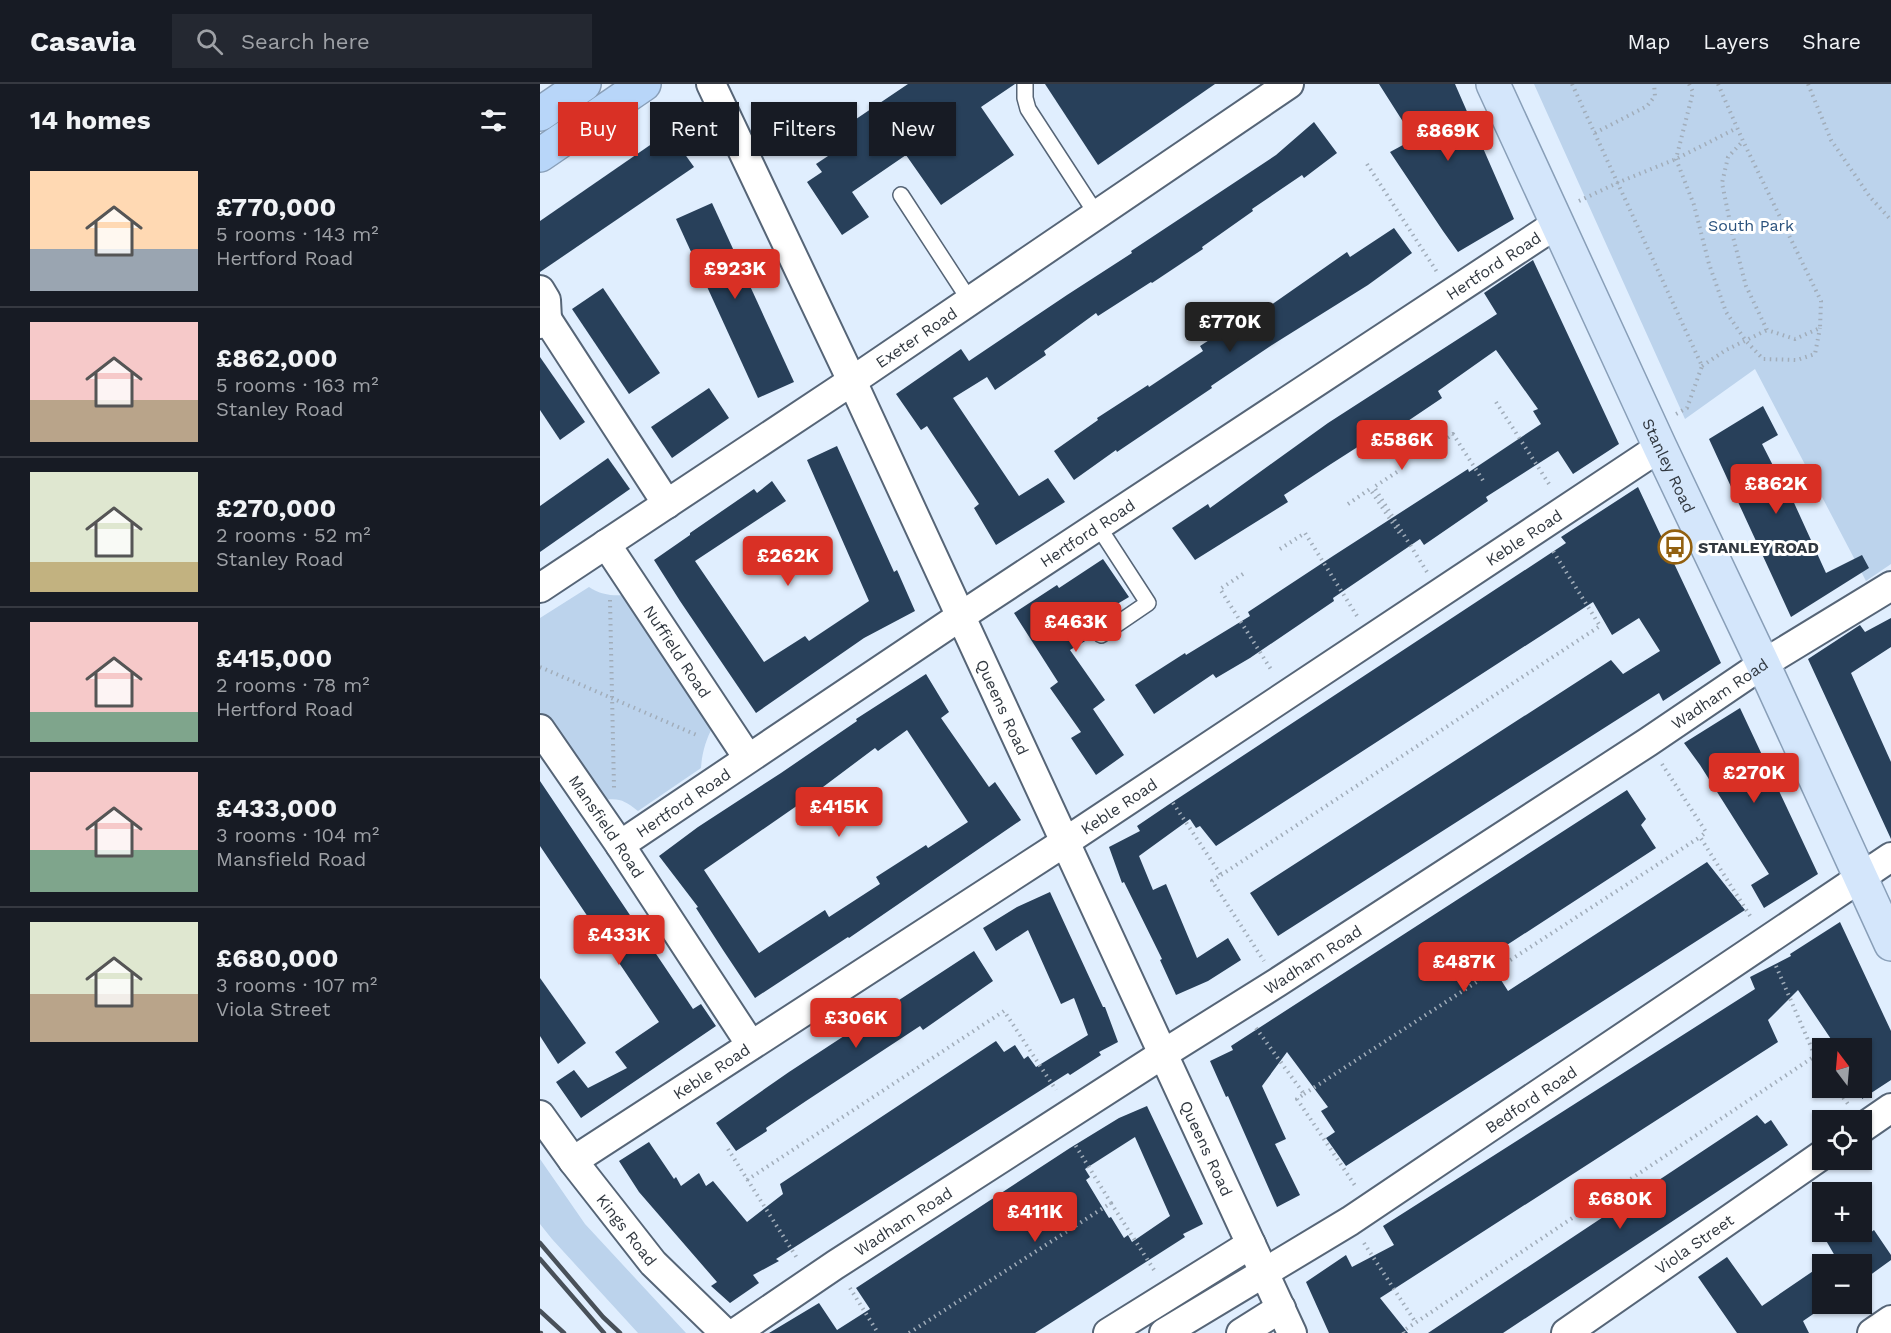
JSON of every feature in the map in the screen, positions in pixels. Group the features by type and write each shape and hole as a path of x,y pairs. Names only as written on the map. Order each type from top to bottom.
{"highway":[{"path":"540,114 584,84"},
{"path":"540,155 644,84"}],"main road":[{"name":"Stanley Road","path":"1493,84 1891,944"}],"street":[{"name":"Queens Road","path":"711,84 852,381 1286,1321"},
{"name":"Exeter Road","path":"540,588 852,381 1289,84"},
{"name":"Hertford Road","path":"620,845 1098,525 1451,294 1556,218"},
{"path":"540,290 546,300 544,322 667,504"},
{"name":"Keble Road","path":"573,1161 1065,842 1566,510 1656,437"},
{"name":"Nuffield Road","path":"606,544 748,758"},
{"name":"Wadham Road","path":"735,1333 835,1265 1648,742 1763,664 1891,586"},
{"name":"Mansfield Road","path":"540,729 620,845 751,1045"},
{"name":"Bedford Road","path":"1164,1333 1360,1214 1891,857"},
{"path":"1872,1121 1891,1108"},
{"name":"Kings Road","path":"540,1115 653,1263 724,1333"},
{"name":"Viola Street","path":"1566,1333 1812,1162"},
{"path":"1108,1333 1251,1244"},
{"path":"1872,1333 1891,1320"},
{"path":"1241,1333 1286,1321"}],"lane":[{"path":"1025,84 1028,109 1097,215"},
{"path":"901,195 970,301"},
{"path":"1098,525 1148,603 1101,635"}],"path":[{"path":"1572,84 1702,366"},
{"path":"1594,134 1647,106 1655,96 1654,84"},
{"path":"1689,84 1692,92 1676,159 1694,205 1709,264 1726,312 1746,341 1763,358 1797,360 1815,354 1820,328 1821,301 1743,141 1718,84"},
{"path":"1808,84 1831,140 1870,197 1891,220"},
{"path":"1556,218 1617,183 1676,159 1737,128"},
{"path":"1743,141 1728,157 1722,183 1746,286 1767,330"},
{"path":"1366,164 1451,294"},
{"path":"1656,437 1687,408 1702,366 1726,350 1767,330 1795,339 1820,328"},
{"path":"1496,402 1566,510"},
{"path":"1433,448 1453,434 1484,482"},
{"path":"1397,472 1374,487 1403,531 1403,535"},
{"path":"1348,504 1370,489 1440,593"},
{"path":"1278,982 1212,881 1600,626 1539,528"},
{"path":"1280,549 1305,533 1372,639"},
{"path":"1243,574 1220,589 1287,694"},
{"path":"609,596 614,798"},
{"path":"540,667 706,739"},
{"path":"1416,1323 1297,1098 1706,832 1648,742"},
{"path":"1157,780 1221,875"},
{"path":"1700,837 1765,941 1812,1049"},
{"path":"1240,1006 1304,1094"},
{"path":"747,1180 1004,1011 1112,1203 1170,1294"},
{"path":"1404,1333 1403,1331 1812,1058"},
{"path":"728,1149 811,1281"},
{"path":"909,1333 1112,1203"},
{"path":"835,1265 878,1333"}],"green space":[{"name":"South Park","path":"1534,84 1891,84 1891,564 1866,581 1755,369 1685,419"},
{"path":"589,587 607,594 626,595 713,726 705,746 701,768 638,811 620,800 600,801 540,712 540,618"},
{"path":"540,1159 585,1224 686,1333 638,1333 552,1239 540,1224"}],"building":[{"path":"908,84 1015,84 981,107 1014,155 941,205 907,156 956,156 956,102 881,102"},
{"path":"1045,84 1215,84 1098,165"},
{"path":"1379,84 1455,84 1514,219 1458,252 1390,152 1414,139"},
{"path":"869,110 869,156 905,156 852,192 869,217 842,235 807,182 822,172 816,164 828,156 857,156 857,118"},
{"path":"1314,122 1337,153 1304,178 1302,175 1252,209 1253,211 1202,247 1203,249 1152,283 1098,316 1096,313 1044,351 1046,355 995,390 987,377 953,398 1019,496 1048,478 1065,502 996,545 974,508 979,504 927,426 921,430 896,394 961,349 969,361 1276,155"},
{"path":"650,145 650,156 686,156 694,167 540,272 540,221 634,156 638,156 638,153"},
{"path":"712,203 794,382 758,398 676,219"},
{"path":"1394,228 1412,253 1368,285 1269,347 1074,480 1054,451 1098,420 1097,418 1203,351 1200,346 1248,315 1251,319 1347,252 1350,257"},
{"path":"1533,260 1619,444 1573,474 1558,451 1486,497 1488,501 1424,545 1420,539 1250,658 1216,678 1213,674 1154,714 1135,685 1250,616 1248,612 1541,424 1533,411 1538,409 1496,350 1438,391 1442,398 1396,429 1392,425 1331,464 1284,495 1288,502 1195,560 1172,528 1208,504 1210,508 1328,423 1497,314 1484,293"},
{"path":"603,288 660,373 629,394 572,309"},
{"path":"540,357 585,422 560,440 540,410"},
{"path":"709,388 729,418 672,458 651,427"},
{"path":"1763,406 1778,435 1762,444 1790,494 1826,573 1862,555 1869,568 1791,617 1709,439"},
{"path":"837,446 894,572 897,570 915,611 864,638 756,713 654,560 754,489 757,493 772,481 786,501 695,561 764,662 805,636 809,641 869,601 807,460"},
{"path":"608,458 630,489 540,552 540,506"},
{"path":"1638,487 1721,663 1663,701 1659,693 1278,936 1250,893 1611,660 1623,674 1660,651 1639,618 1612,635 1593,602 1216,846 1200,826 1196,828 1190,819 1139,856 1153,890 1166,884 1197,958 1228,938 1241,960 1208,981 1176,995 1160,960 1162,959 1124,882 1122,883 1109,847 1140,831 1137,826 1168,805 1566,543 1561,537"},
{"path":"1103,559 1129,597 1082,625 1092,637 1070,650 1105,700 1093,709 1124,755 1096,775 1071,738 1081,732 1050,688 1058,682 1014,613 1057,585 1059,588"},
{"path":"1891,618 1891,647 1851,673 1891,762 1891,839 1808,659 1860,625 1865,632"},
{"path":"926,674 949,712 941,718 989,787 995,782 1021,820 849,938 755,998 696,908 698,907 659,856 698,827 857,721 856,719","holes":["907,730 968,822 928,848 926,845 876,877 880,884 829,917 825,910 759,953 704,870 811,796 875,748 878,751"]},
{"path":"1740,708 1818,874 1764,908 1751,885 1769,874 1684,743"},
{"path":"540,781 693,1009 701,1004 716,1026 581,1118 556,1082 574,1070 588,1088 627,1068 615,1052 659,1022 540,846"},
{"path":"1627,790 1646,819 1641,825 1656,848 1487,958 1508,991 1707,862 1745,910 1346,1166 1326,1138 1335,1132 1321,1111 1328,1107 1287,1052 1262,1086 1286,1139 1275,1144 1300,1195 1277,1207 1210,1061 1233,1050 1231,1046"},
{"path":"1050,892 1103,1007 1105,1007 1118,1042 1099,1052 1101,1055 1070,1075 1068,1073 776,1259 779,1261 753,1275 759,1283 730,1303 711,1286 717,1282 639,1192 619,1161 649,1142 681,1186 699,1173 706,1186 713,1181 747,1222 783,1194 780,1184 996,1041 1004,1052 1015,1045 1024,1059 1028,1056 1036,1067 1088,1035 1074,998 1061,1004 1028,930 996,951 983,928 1017,907"},
{"path":"1840,922 1891,1031 1891,1080 1872,1092 1872,1038 1830,1038 1798,990 1768,1020 1778,1042 1380,1298 1408,1333 1329,1333 1306,1282 1346,1255 1352,1267 1394,1245 1383,1226 1755,989 1750,977 1791,956 1790,954"},
{"path":"974,951 993,981 923,1030 920,1026 806,1101 736,1151 716,1123 789,1072"},
{"path":"540,978 586,1043 558,1064 540,1036"},
{"path":"1147,1106 1203,1224 1183,1234 1185,1237 1035,1333 769,1333 819,1303 837,1330 870,1309 856,1288 1119,1118","holes":["1135,1137 1170,1216 1132,1242 1128,1235 1124,1238 1086,1180 1090,1177 1085,1169"]},
{"path":"1757,1115 1765,1124 1771,1120 1788,1145 1503,1333 1428,1333"},
{"path":"1874,1230 1891,1255 1891,1260 1872,1274 1872,1254 1834,1254 1827,1242 1872,1242"},
{"path":"1727,1257 1762,1306 1812,1272 1813,1314 1803,1321 1809,1333 1737,1333 1698,1277"}],"railway":[{"path":"540,1243 603,1317 620,1333"},
{"path":"540,1259 604,1333"},
{"path":"540,1311 564,1333"}],"place":[{"name":"STANLEY ROAD","path":"1675,547"}]}
